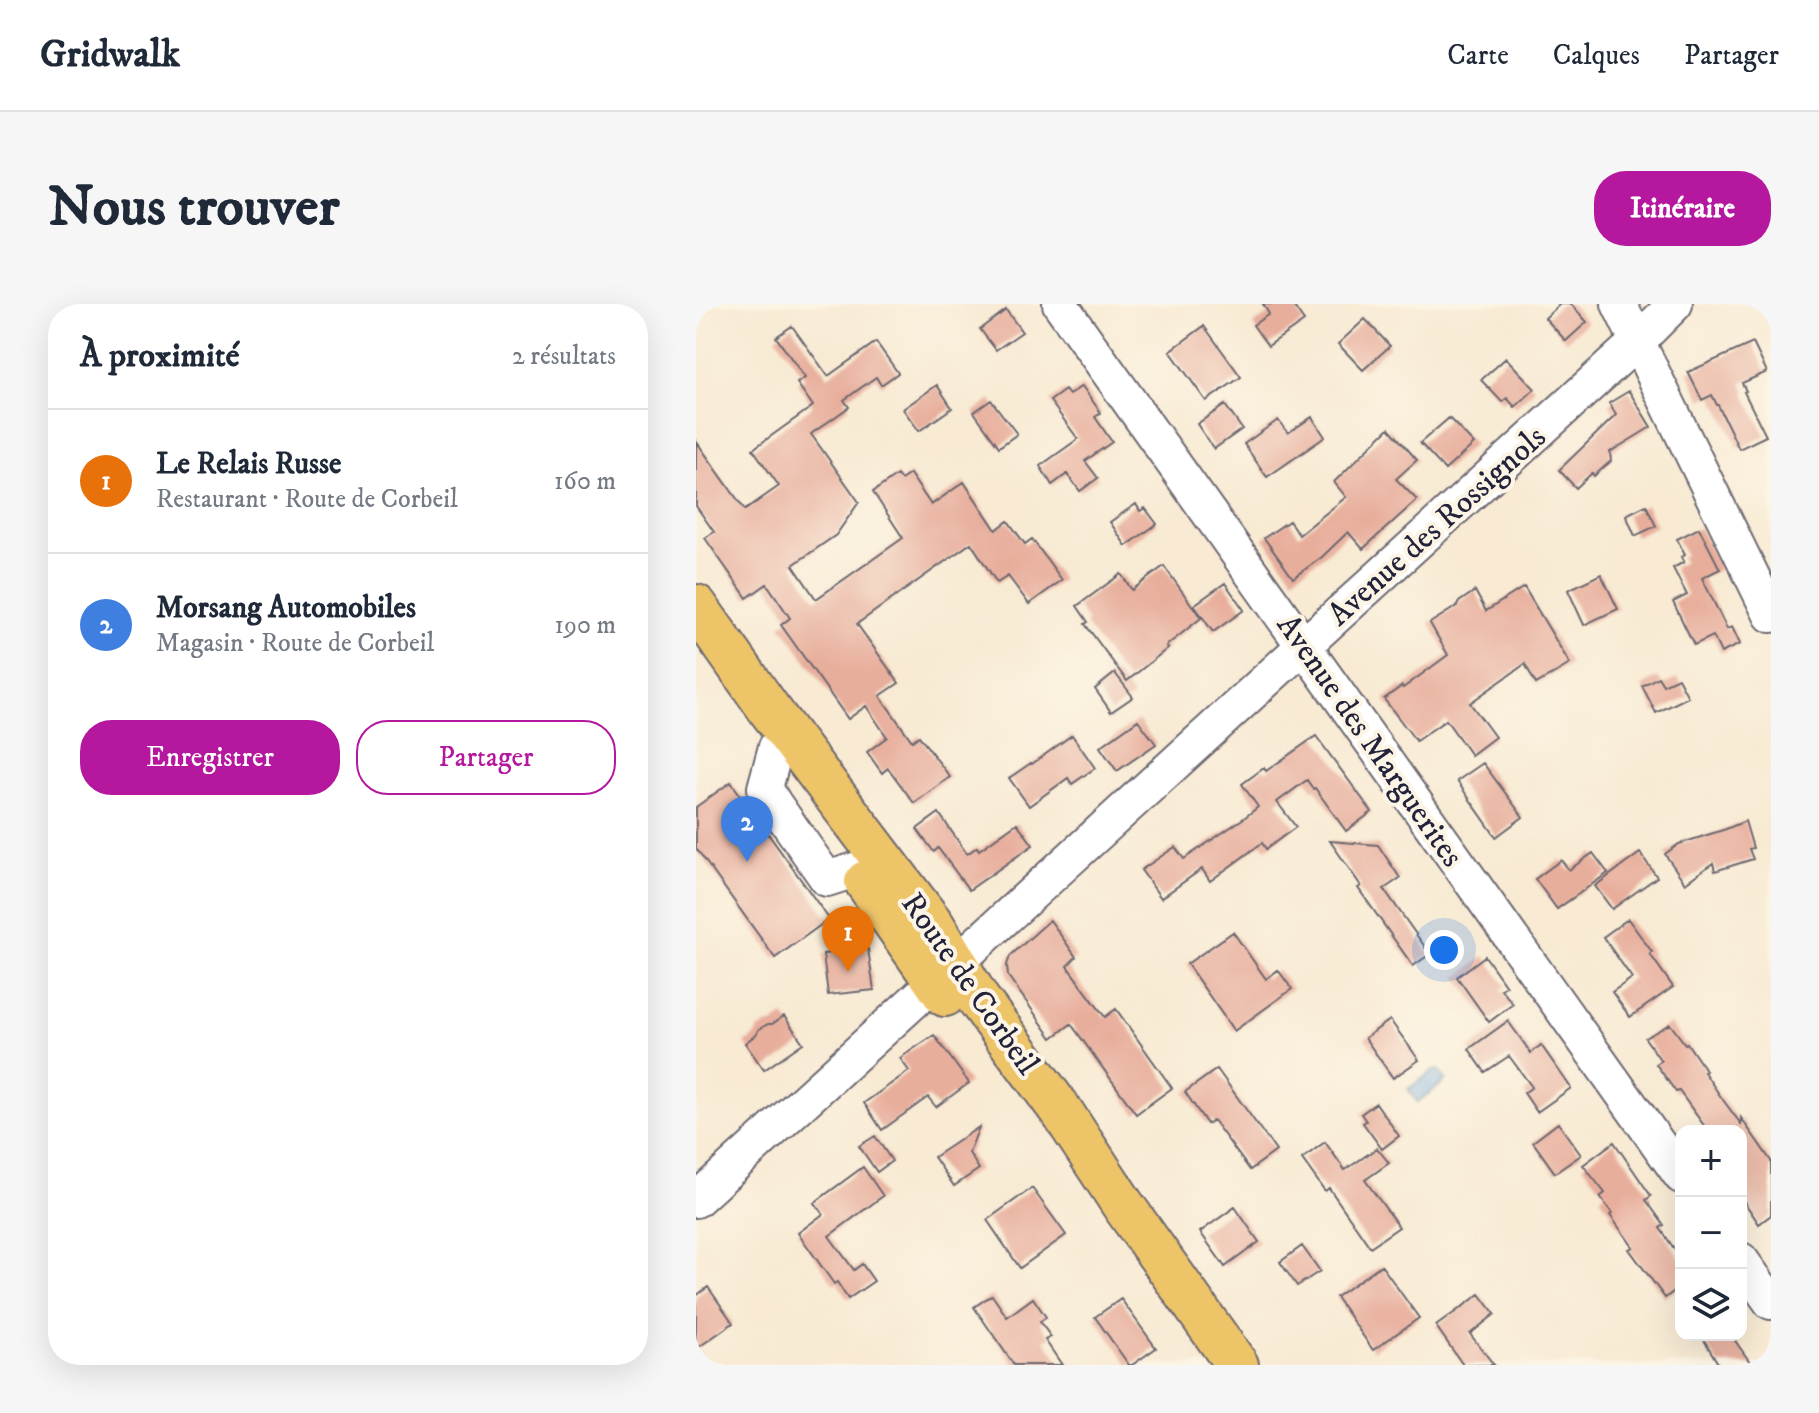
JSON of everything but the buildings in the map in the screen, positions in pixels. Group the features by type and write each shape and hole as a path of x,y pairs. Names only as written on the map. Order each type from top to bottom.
{"main road":[{"name":"Route de Corbeil","path":"696,606 769,709 933,925 947,972 1017,1093 1065,1151 1218,1365"},
{"name":"Route de Corbeil","path":"696,634 757,717 858,869 947,972 978,999 1064,1115 1123,1205 1237,1365"}],"street":[{"name":"Avenue des Marguerites","path":"1060,304 1675,1168"},
{"path":"1619,304 1771,615"},
{"name":"Avenue des Rossignols","path":"696,1200 1675,304"},
{"path":"1747,1268 1771,1302"}],"water":[{"path":"1438,1070 1446,1080 1417,1102 1408,1089"}],"place":[{"name":"Morsang Automobiles","path":"747,862"},
{"name":"Le Relais Russe","path":"848,972"}]}
